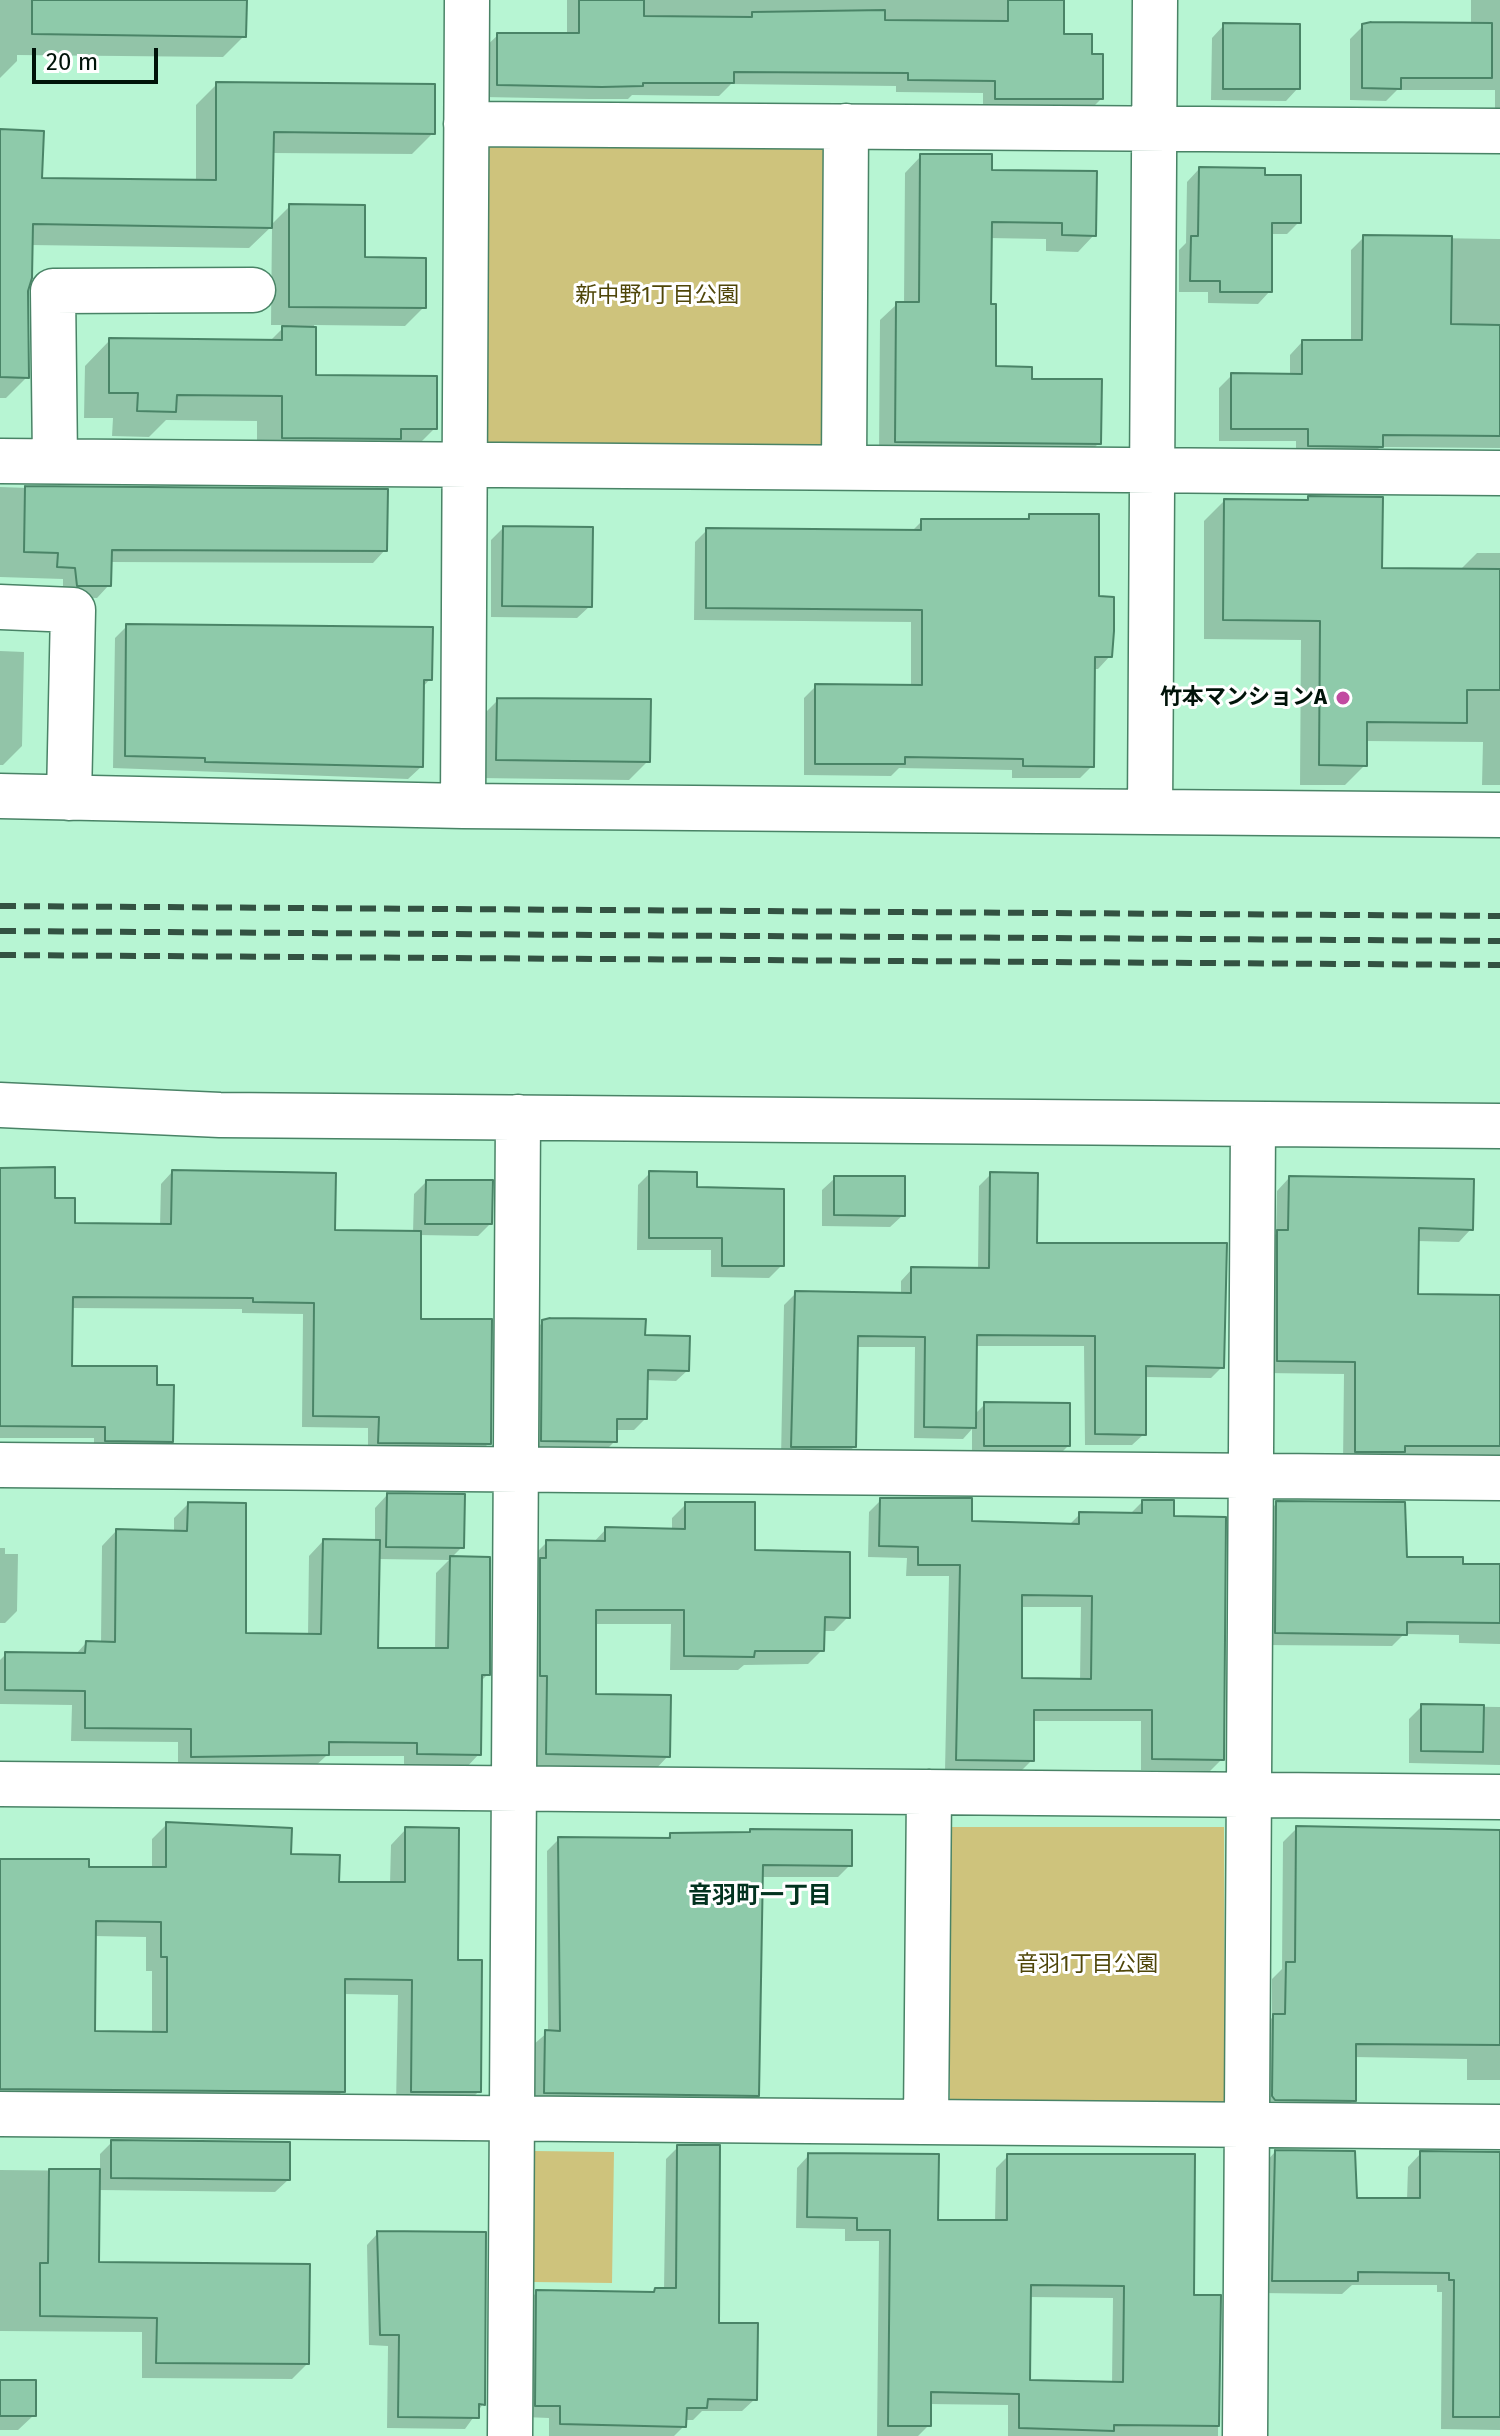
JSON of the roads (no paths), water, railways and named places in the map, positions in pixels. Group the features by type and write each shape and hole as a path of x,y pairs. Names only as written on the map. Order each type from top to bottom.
{"street":[{"path":"463,806 467,0"},
{"path":"1150,812 1155,0"},
{"path":"466,124 1500,131"},
{"path":"844,467 846,126"},
{"path":"55,461 53,291 253,290"},
{"path":"0,461 1500,473"},
{"path":"0,607 73,610 69,798"},
{"path":"0,796 463,806 1500,815"},
{"path":"0,1105 220,1115 1500,1126"},
{"path":"510,2436 518,1117"},
{"path":"1245,2436 1253,1124"},
{"path":"0,1465 1500,1478"},
{"path":"0,1784 1500,1797"},
{"path":"926,2122 929,1792"},
{"path":"0,2114 1500,2127"}],"railway":[{"path":"0,906 1500,916"},
{"path":"0,931 1500,941"},
{"path":"0,955 1500,965"}],"place":[{"name":"竹本マンションA","path":"1343,698"}],"district":[{"name":"音羽町一丁目","path":"760,1896"}],"park label":[{"name":"新中野1丁目公園","path":"657,296"},
{"name":"音羽1丁目公園","path":"1087,1965"}]}
